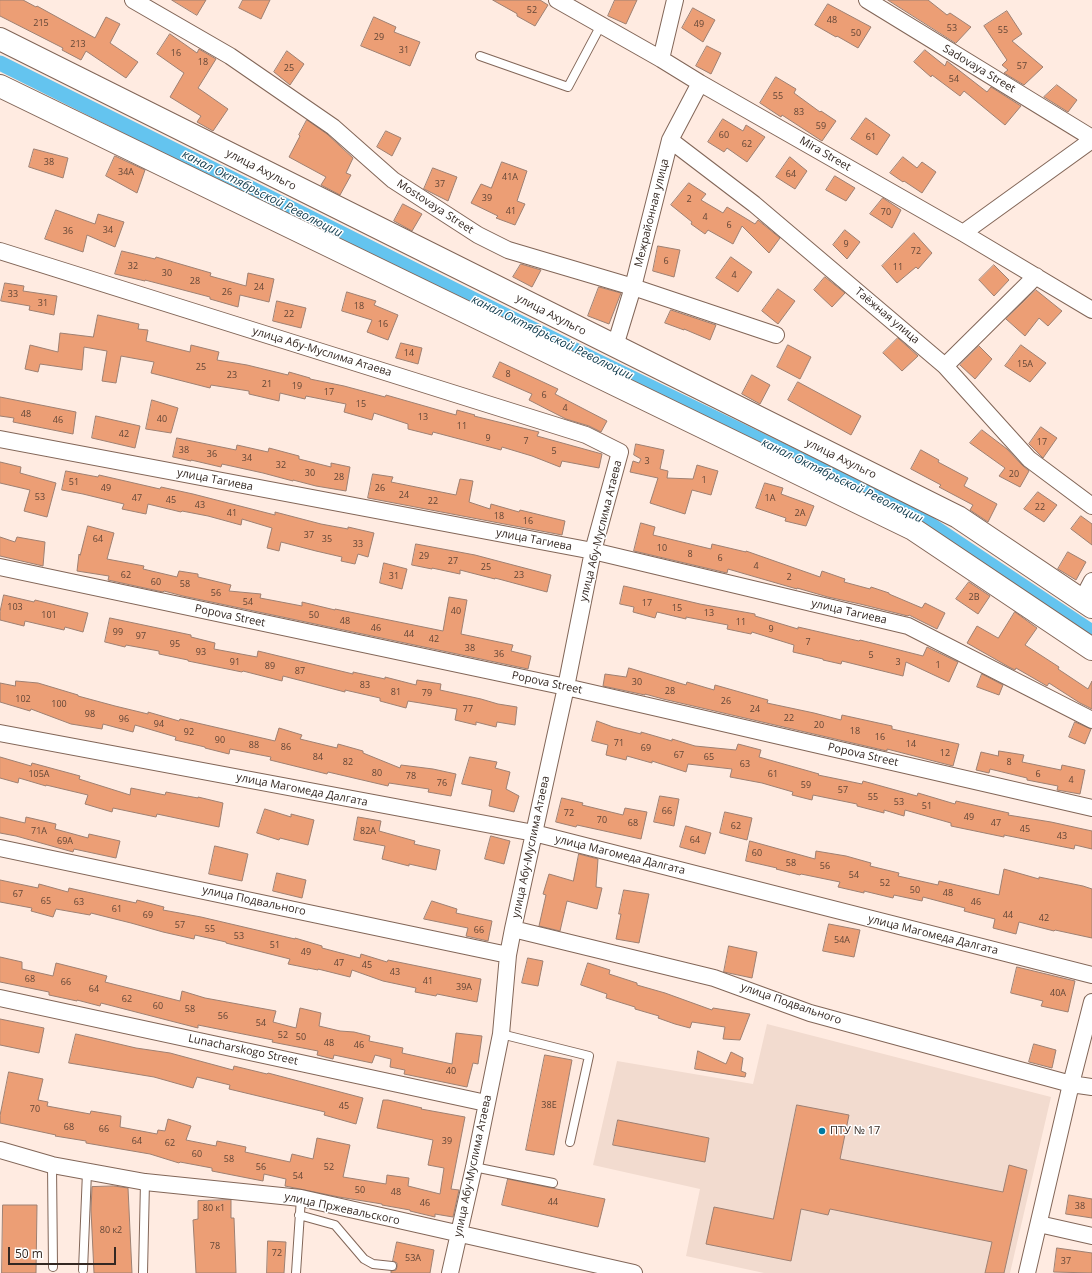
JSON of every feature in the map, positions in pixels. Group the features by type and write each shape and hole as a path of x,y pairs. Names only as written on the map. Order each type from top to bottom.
{"main road":[{"name":"улица Ахульго","path":"0,39 958,517 1087,604"},
{"path":"0,86 914,529 1092,649"}],"street":[{"name":"Mostovaya Street","path":"132,0 230,56 333,127 394,180 478,235 508,250 633,287 776,335"},
{"name":"Mira Street","path":"557,0 963,233 1092,310"},
{"path":"661,60 675,0"},
{"name":"Sadovaya Street","path":"867,0 1092,139"},
{"name":"Межрайонная улица","path":"615,346 633,287 670,140 700,83"},
{"path":"963,233 1092,139"},
{"name":"Таёжная улица","path":"670,140 754,204 945,366 1029,459 1092,506"},
{"name":"улица Абу-Муслима Атаева","path":"0,251 586,435 620,452 593,551 566,687 513,929 508,955 501,1034 474,1167 450,1273"},
{"path":"945,366 1036,276"},
{"name":"улица Тагиева","path":"0,440 593,551 908,626 1092,720"},
{"name":"Popova Street","path":"0,567 566,687 1092,808"},
{"path":"1087,604 1092,581"},
{"name":"улица Магомеда Далгата","path":"0,733 534,833 1092,975"},
{"name":"улица Подвального","path":"0,848 508,955"},
{"name":"улица Подвального","path":"513,929 714,978 810,1013 1071,1084 1092,1087"},
{"name":"Lunacharskogo Street","path":"0,998 486,1103"},
{"path":"1027,1273 1071,1084 1092,1002"},
{"name":"улица Пржевальского","path":"0,1150 52,1165 145,1182 301,1198 634,1273"},
{"path":"1039,1224 1092,1236"}],"lane":[{"path":"480,56 568,87 601,25"},
{"path":"501,1034 589,1056 570,1142"},
{"path":"52,1165 53,1267"},
{"path":"474,1167 553,1183"},
{"path":"82,1270 87,1172"},
{"path":"143,1273 145,1182"},
{"path":"296,1273 301,1198"},
{"path":"299,1215 335,1225 364,1259 373,1264 392,1266"}],"shaded area":[{"name":"ПТУ № 17","path":"767,1024 1051,1097 1010,1273 764,1273 686,1256 700,1189 593,1165 617,1061 753,1084"}],"building":[{"path":"0,0 23,0 36,7 37,6 95,38 106,17 120,24 110,43 138,62 126,78 86,51 81,60 62,50 63,48 0,16"},
{"path":"172,0 206,0 197,15"},
{"path":"243,0 270,0 261,19 239,8"},
{"path":"493,0 540,0 548,5 535,26"},
{"path":"615,0 637,0 626,24 608,16"},
{"path":"888,0 928,0 947,15 950,13 971,27 956,43"},
{"path":"828,4 871,27 858,48 815,25"},
{"path":"693,8 715,20 703,42 682,28"},
{"path":"1007,11 1022,34 1012,41 1043,67 1024,85 1004,73 1008,70 1002,65 1007,60 984,26"},
{"path":"374,17 396,27 394,32 420,42 410,66 361,46"},
{"path":"170,34 197,53 199,49 216,59 198,88 228,109 213,131 197,122 201,116 170,97 184,73 157,54"},
{"path":"707,46 721,53 711,74 696,66"},
{"path":"925,50 945,66 947,61 987,92 991,87 1021,106 1005,125 964,91 960,96 932,75 931,77 914,62"},
{"path":"287,51 304,64 290,85 274,72"},
{"path":"776,77 796,89 794,93 820,112 821,111 836,121 822,141 782,115 781,117 760,103"},
{"path":"1057,85 1077,100 1068,112 1044,97"},
{"path":"866,118 890,135 877,155 851,139"},
{"path":"723,119 743,131 746,125 765,137 747,162 727,148 724,152 708,142"},
{"path":"307,120 327,134 353,158 346,173 351,175 340,195 321,185 326,177 289,157"},
{"path":"386,131 401,138 392,156 377,147"},
{"path":"34,149 68,158 63,178 29,167"},
{"path":"115,156 145,170 137,193 106,176"},
{"path":"790,157 807,171 795,189 776,177"},
{"path":"903,157 917,168 922,162 936,172 922,193 890,173"},
{"path":"502,162 527,171 517,201 525,204 515,225 496,218 498,216 471,203 481,184 491,188"},
{"path":"433,168 457,177 448,201 424,189"},
{"path":"835,176 855,188 846,201 826,190"},
{"path":"689,183 706,194 701,200 723,213 727,207 755,224 758,220 780,238 769,253 742,226 733,244 708,230 705,234 691,224 692,222 671,205"},
{"path":"883,198 901,210 892,228 870,214"},
{"path":"403,204 422,214 412,231 394,221"},
{"path":"56,210 95,224 98,214 124,222 115,247 87,235 83,252 45,239"},
{"path":"845,230 860,242 847,259 833,245"},
{"path":"914,233 932,253 918,269 916,267 897,283 882,266"},
{"path":"658,246 680,250 674,277 653,271"},
{"path":"122,251 155,259 156,257 211,273 210,276 246,286 248,273 274,279 269,302 240,295 238,307 210,299 210,297 145,280 115,274"},
{"path":"731,257 752,272 738,292 716,278"},
{"path":"521,264 541,270 532,287 513,277"},
{"path":"994,265 1009,280 994,296 979,280"},
{"path":"825,277 845,293 832,307 814,290"},
{"path":"5,283 24,286 23,291 57,296 54,315 29,310 30,306 1,301"},
{"path":"599,287 621,293 609,324 588,316"},
{"path":"778,289 795,301 778,324 762,311"},
{"path":"1036,290 1062,311 1048,326 1039,318 1025,336 1006,319"},
{"path":"347,292 376,301 374,305 398,315 388,340 367,332 372,320 342,311"},
{"path":"277,301 306,308 301,328 273,321"},
{"path":"671,310 716,325 710,340 665,323"},
{"path":"98,315 139,324 138,329 148,330 146,341 190,352 191,345 219,352 217,360 247,365 288,375 289,372 310,379 385,397 386,395 456,415 457,410 475,415 474,416 539,432 537,436 602,454 599,468 562,461 560,467 532,456 502,447 501,450 433,432 432,435 408,429 408,424 374,413 372,420 344,412 346,404 306,396 305,399 280,393 279,401 249,394 249,391 211,385 210,388 151,373 154,362 121,356 116,383 102,381 107,351 84,347 82,370 40,364 38,372 25,369 30,345 58,352 60,333 93,337"},
{"path":"898,338 918,356 902,371 883,353"},
{"path":"401,343 422,348 418,364 396,358"},
{"path":"788,345 811,357 800,379 777,367"},
{"path":"1021,345 1046,363 1030,382 1005,366"},
{"path":"979,346 992,359 975,379 960,365"},
{"path":"500,362 558,389 555,394 607,421 601,432 589,426 566,419 529,400 532,394 493,377"},
{"path":"752,375 770,385 760,404 742,394"},
{"path":"798,382 861,416 851,435 788,400"},
{"path":"0,397 76,412 73,434 13,422 14,418 0,416"},
{"path":"152,400 178,408 171,433 146,429"},
{"path":"96,416 140,426 135,448 92,438"},
{"path":"1041,427 1057,438 1043,458 1029,444"},
{"path":"982,430 1007,449 1029,471 1020,487 999,476 1005,468 970,443"},
{"path":"177,438 236,450 237,445 268,452 269,448 299,456 299,459 331,467 331,463 350,467 346,491 293,481 222,464 221,467 173,457"},
{"path":"636,444 664,450 660,469 668,471 667,478 693,479 697,465 718,471 711,495 692,490 685,514 650,503 658,478 630,472 633,461 639,463 641,459 634,455"},
{"path":"921,450 939,460 938,462 968,478 964,486 997,504 988,522 970,510 973,505 939,487 941,485 911,469"},
{"path":"0,462 21,467 20,473 56,483 47,517 24,511 30,490 0,483"},
{"path":"66,471 98,477 99,475 160,489 161,487 275,515 275,512 321,524 348,529 348,527 374,533 368,557 358,554 355,564 341,561 342,557 281,542 279,551 267,548 272,528 242,519 241,525 208,516 181,512 148,504 146,514 122,509 124,504 62,490"},
{"path":"373,474 393,477 391,482 456,495 460,479 473,481 469,502 490,509 491,504 519,512 520,510 565,521 562,535 368,498"},
{"path":"765,483 783,488 781,494 814,506 806,526 785,521 786,518 756,508"},
{"path":"1038,492 1057,505 1044,522 1024,509"},
{"path":"1081,516 1092,524 1092,545 1071,529"},
{"path":"641,523 655,527 653,535 711,549 712,544 746,551 820,577 822,571 845,579 844,582 870,589 871,587 889,593 922,608 925,603 945,613 937,629 909,615 828,597 728,569 727,573 634,551"},
{"path":"88,526 114,533 107,559 144,566 143,569 177,577 179,571 198,574 198,577 231,585 229,591 261,594 260,598 302,606 302,602 443,631 449,597 467,600 461,634 513,645 511,651 531,656 528,669 163,592 108,580 109,576 77,571 79,554 80,555"},
{"path":"0,537 15,542 17,537 45,542 43,566 0,556"},
{"path":"416,544 475,555 551,575 547,592 460,570 460,574 412,565"},
{"path":"1068,552 1086,562 1076,580 1058,569"},
{"path":"384,563 407,569 402,589 380,583"},
{"path":"969,582 990,596 978,614 956,599"},
{"path":"624,586 700,604 755,614 755,616 798,629 798,627 860,640 923,656 927,647 958,662 949,682 906,662 903,676 842,661 841,664 823,660 793,652 794,645 752,632 751,634 727,629 728,625 686,617 686,619 657,612 655,618 633,612 634,607 620,604"},
{"path":"4,595 34,602 35,600 88,613 83,632 65,627 64,630 25,621 24,626 0,620 0,612"},
{"path":"1015,612 1037,628 1025,645 1059,667 1058,669 1088,689 1092,681 1092,709 1049,683 1047,686 1016,668 1015,670 1009,667 967,643 977,626 998,638"},
{"path":"110,618 191,635 191,637 215,643 214,649 257,657 258,651 353,674 353,672 385,679 385,677 416,685 417,680 441,684 440,690 517,707 515,725 497,722 496,727 476,722 476,725 455,720 457,709 408,701 406,708 380,701 380,698 345,690 345,692 283,676 282,681 243,671 159,654 159,651 126,645 125,647 105,642"},
{"path":"629,668 686,685 687,682 714,690 715,685 768,700 767,703 841,720 842,715 892,726 892,729 959,744 953,766 887,749 887,751 645,694 603,686 605,674 626,677"},
{"path":"982,674 1003,685 999,695 977,687"},
{"path":"16,681 38,683 115,706 275,741 279,728 302,735 300,739 337,748 338,744 363,751 363,753 400,768 401,765 433,769 456,774 451,796 428,792 429,789 389,783 388,786 328,772 327,774 270,760 271,757 230,749 229,754 175,740 176,737 135,725 133,732 103,724 102,729 71,724 31,709 30,711 0,702 0,683 15,686"},
{"path":"597,721 613,727 641,734 641,732 672,741 672,739 695,746 736,750 738,744 761,750 759,757 819,774 818,775 862,784 863,781 917,796 918,793 955,804 956,801 1009,813 1008,815 1092,831 1092,849 1075,845 1074,849 951,826 951,823 905,810 904,816 884,810 884,813 857,806 857,804 813,795 812,800 792,795 793,792 762,783 730,777 732,769 688,764 686,772 652,761 652,763 627,756 626,760 606,755 608,745 592,741"},
{"path":"1075,722 1091,729 1085,744 1069,737"},
{"path":"999,751 1024,755 1022,762 1061,770 1062,765 1085,770 1080,794 1057,790 1058,786 1027,780 1027,778 990,769 989,773 976,770 981,752 998,756"},
{"path":"0,757 31,766 32,763 80,776 79,779 130,795 131,788 165,795 166,792 198,797 223,803 219,827 157,814 156,817 113,808 112,812 85,804 88,795 46,786 19,778 18,783 0,778"},
{"path":"470,757 497,762 495,768 510,772 506,789 519,796 514,812 489,806 492,790 462,784"},
{"path":"660,796 679,799 674,826 654,822"},
{"path":"562,798 583,803 582,805 623,815 625,808 647,812 641,839 556,822"},
{"path":"265,809 291,817 291,814 314,820 308,845 280,838 279,840 257,833"},
{"path":"725,812 752,818 747,840 720,833"},
{"path":"0,817 25,823 26,817 56,824 55,829 88,838 89,834 120,841 116,858 74,849 73,852 0,833"},
{"path":"358,817 381,821 379,831 415,841 414,844 440,850 436,870 409,864 409,866 382,859 385,846 354,840"},
{"path":"686,826 711,833 705,854 680,847"},
{"path":"491,836 510,841 504,864 485,859"},
{"path":"750,841 815,859 816,851 846,856 871,863 870,866 899,873 898,876 938,885 939,881 999,895 1004,869 1039,879 1039,877 1083,886 1092,889 1092,938 1054,931 1019,922 1016,934 993,928 995,919 964,911 965,908 923,897 922,901 894,895 893,898 864,891 864,893 838,887 840,882 800,875 746,861"},
{"path":"215,846 248,854 242,881 209,874"},
{"path":"579,854 598,859 596,887 602,888 597,909 567,901 560,931 539,926 546,895 543,894 549,874 573,881"},
{"path":"277,873 306,880 302,898 273,891"},
{"path":"0,880 38,888 39,884 68,892 69,888 136,903 137,900 164,907 163,910 295,938 322,946 322,948 360,958 361,954 387,962 388,960 481,979 477,1002 437,994 436,996 415,992 416,988 383,981 352,970 350,977 318,969 288,964 290,959 226,942 195,935 194,939 91,913 90,915 56,909 53,917 31,911 32,908 0,902"},
{"path":"624,890 649,894 639,943 616,939"},
{"path":"432,901 457,909 456,913 492,921 488,941 466,936 468,928 424,919"},
{"path":"829,924 860,930 854,957 823,951"},
{"path":"729,946 757,952 752,978 724,972"},
{"path":"0,957 22,962 22,969 53,976 56,963 107,976 105,982 180,1001 182,991 205,998 276,1011 273,1022 296,1028 300,1008 321,1013 319,1026 370,1036 369,1041 403,1048 402,1053 452,1064 456,1033 482,1036 478,1064 473,1063 467,1087 404,1074 405,1070 390,1067 391,1059 375,1055 372,1063 334,1055 333,1059 317,1055 318,1051 272,1042 273,1040 198,1025 198,1028 101,1003 100,1006 49,995 49,992 0,982"},
{"path":"528,958 543,961 538,986 522,983"},
{"path":"588,963 610,970 609,974 637,983 637,985 665,993 712,1010 713,1008 750,1014 740,1040 723,1039 725,1027 692,1022 690,1028 658,1018 659,1016 606,998 607,994 581,985"},
{"path":"1017,967 1075,981 1068,1012 1041,1006 1043,1001 1011,993"},
{"path":"0,1019 44,1028 39,1053 0,1045"},
{"path":"76,1034 136,1048 170,1053 233,1070 234,1066 268,1073 363,1098 356,1124 324,1115 325,1112 229,1089 230,1085 197,1077 193,1088 154,1077 69,1063"},
{"path":"1034,1044 1056,1050 1052,1068 1029,1062"},
{"path":"698,1051 726,1064 731,1052 743,1058 741,1071 746,1073 745,1077 695,1069"},
{"path":"545,1055 572,1060 554,1155 526,1150"},
{"path":"9,1072 43,1079 38,1100 48,1102 47,1106 90,1114 91,1111 121,1116 120,1127 157,1134 158,1130 165,1131 168,1119 191,1126 186,1140 216,1146 217,1141 246,1147 245,1152 290,1162 292,1154 313,1159 317,1138 350,1145 343,1177 386,1184 387,1175 409,1178 408,1186 440,1194 444,1168 428,1165 433,1140 377,1128 383,1100 465,1117 451,1189 459,1190 453,1217 435,1214 435,1217 382,1204 285,1186 286,1179 264,1174 263,1181 212,1171 212,1168 179,1163 150,1154 86,1143 86,1141 55,1136 56,1135 0,1123 0,1116"},
{"path":"797,1105 849,1115 840,1159 1003,1192 1009,1165 1027,1170 1004,1273 985,1273 992,1242 830,1209 828,1215 801,1209 791,1261 706,1244 714,1207 773,1219"},
{"path":"618,1120 709,1138 705,1162 613,1145"},
{"path":"508,1179 605,1199 598,1227 502,1205"},
{"path":"114,1186 128,1188 132,1273 94,1273 91,1210 92,1187"},
{"path":"1069,1195 1092,1199 1092,1218 1066,1214"},
{"path":"231,1200 231,1218 234,1218 236,1273 196,1273 193,1220 198,1219 198,1201"},
{"path":"3,1205 37,1205 36,1273 2,1273"},
{"path":"268,1241 286,1242 284,1273 267,1273"},
{"path":"397,1242 434,1250 430,1273 391,1273 391,1271 396,1270 397,1267 397,1263 393,1261"},
{"path":"1057,1248 1092,1253 1092,1273 1054,1272"}],"waterway":[{"name":"канал Октябрьской Революции","path":"0,63 597,361 919,517 1092,632"}],"place":[{"name":"ПТУ № 17","path":"822,1131"}]}
